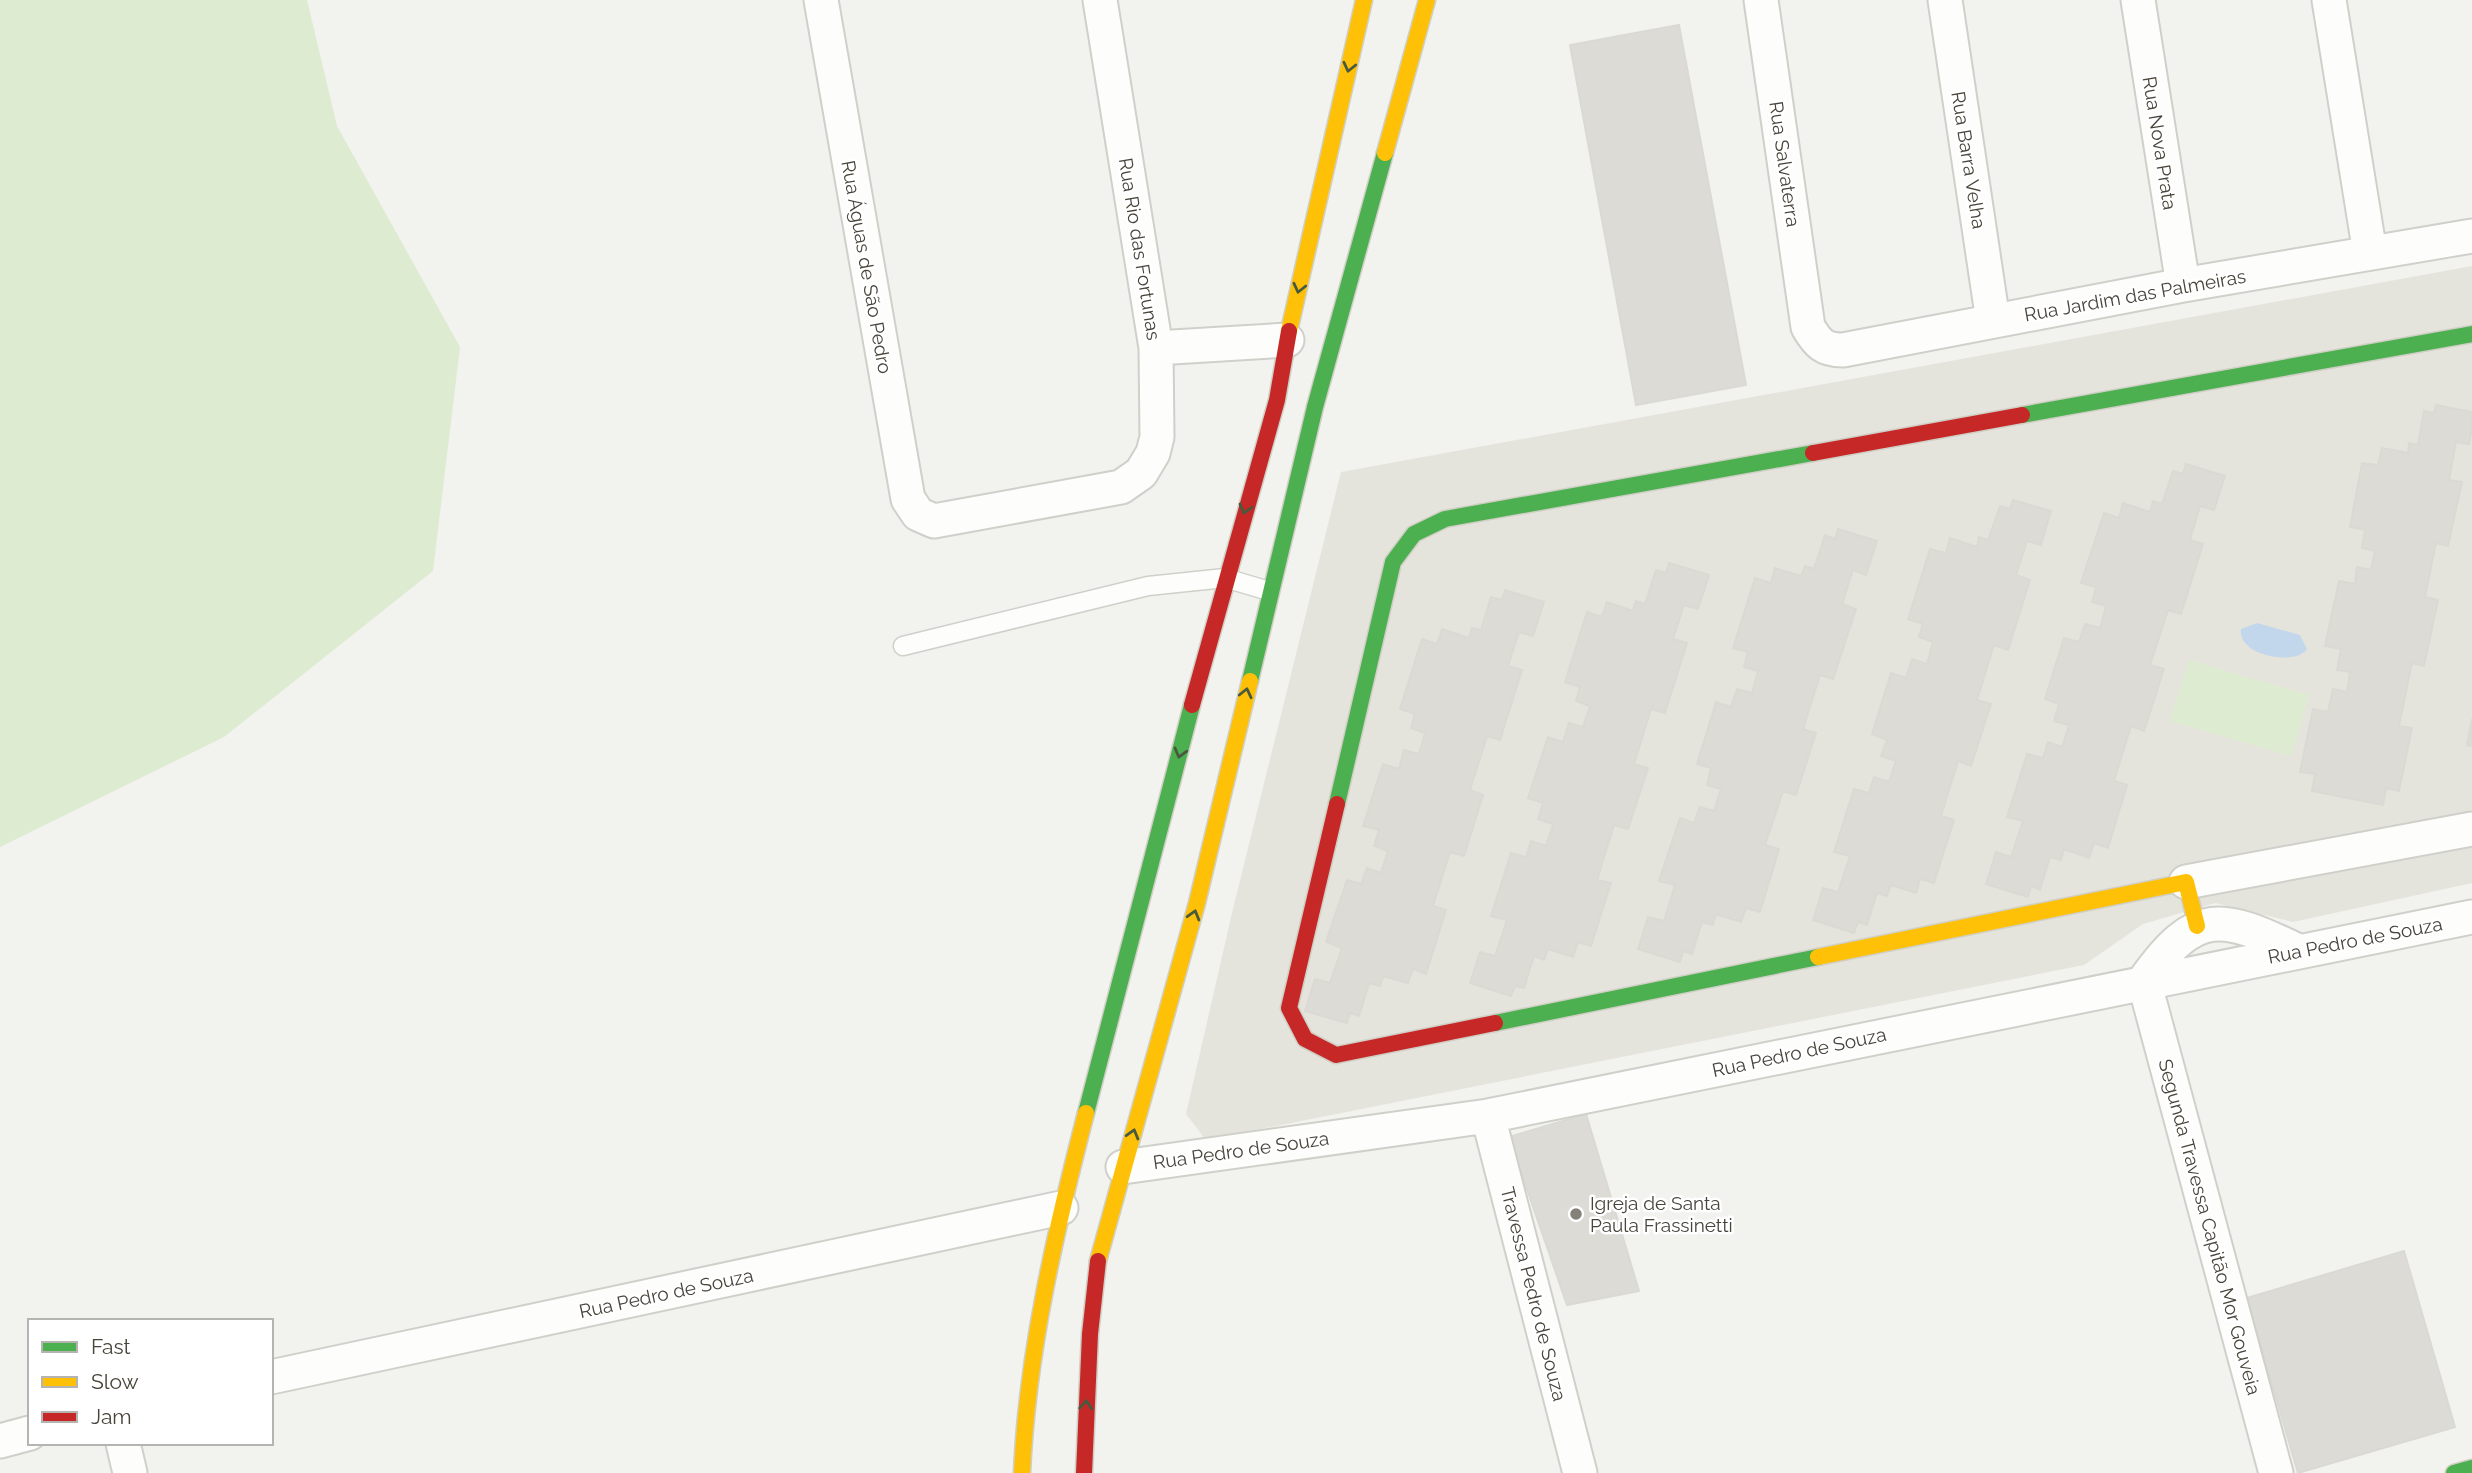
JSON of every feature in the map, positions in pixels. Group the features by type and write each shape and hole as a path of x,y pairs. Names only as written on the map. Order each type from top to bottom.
{"main road":[{"path":"1022,1473 1024,1420 1061,1208 1225,578 1277,400 1287,340 1364,0"},
{"path":"1084,1473 1090,1334 1099,1252 1197,903 1269,590 1315,407 1427,0"},
{"path":"2197,926 2186,882 1336,1055 1313,1046 1295,1030 1289,1008 1393,562 1402,543 1419,528 1445,519 2472,334"},
{"path":"2454,1473 2472,1468"}],"street":[{"name":"Rua Águas de São Pedro","path":"821,0 908,499 918,514 934,521 1121,487"},
{"name":"Rua Rio das Fortunas","path":"1100,0 1156,348 1157,437 1153,453 1141,473 1121,487"},
{"name":"Rua Salvaterra","path":"1761,0 1808,327"},
{"name":"Rua Barra Velha","path":"1945,0 1993,320"},
{"name":"Rua Nova Prata","path":"2138,0 2183,285"},
{"path":"2329,0 2370,253"},
{"name":"Rua Jardim das Palmeiras","path":"1808,327 1817,342 1828,350 1843,350 2183,285 2472,236"},
{"path":"1156,348 1287,340"},
{"path":"2186,882 2472,829"},
{"name":"Rua Pedro de Souza","path":"1123,1167 1488,1116 2144,981 2472,917"},
{"path":"2144,981 2166,950 2197,926 2231,924 2258,931 2298,951"},
{"name":"Segunda Travessa Capitão Mor Gouveia","path":"2144,981 2276,1473"},
{"name":"Travessa Pedro de Souza","path":"1488,1116 1580,1473"},
{"name":"Rua Pedro de Souza","path":"273,1377 1061,1208"},
{"path":"0,1441 28,1434"},
{"path":"123,1445 130,1473"}],"lane":[{"path":"903,646 1148,586 1225,578 1269,590"}],"shaded area":[{"path":"2472,266 2472,883 2293,922 2215,903 2143,924 2084,965 1206,1140 1186,1114 1232,913 1341,472"}],"green space":[{"path":"0,0 307,0 337,126 460,347 433,571 224,737 0,847"},
{"path":"2189,660 2309,695 2291,756 2170,721"}],"water":[{"path":"2257,623 2300,635 2307,649 2291,657 2268,656 2257,652 2242,638 2241,629"}],"building":[{"path":"1679,25 1746,385 1636,405 1570,45"},
{"path":"2436,405 2472,412 2472,430 2469,444 2456,442 2449,480 2462,482 2448,546 2436,543 2425,597 2438,600 2424,666 2412,663 2399,726 2412,728 2399,791 2386,788 2383,805 2312,791 2315,774 2300,772 2313,709 2328,712 2333,689 2347,692 2350,672 2337,670 2341,649 2325,646 2339,581 2355,584 2357,567 2371,570 2375,551 2362,548 2365,530 2350,527 2362,463 2378,465 2382,448 2408,453 2409,443 2418,445 2424,411 2434,413"},
{"path":"2186,464 2225,476 2214,510 2200,506 2190,540 2203,544 2181,614 2168,610 2150,665 2164,669 2144,731 2131,726 2114,781 2127,785 2108,848 2094,843 2089,858 2064,849 2061,860 2050,857 2040,890 2031,886 2028,897 1986,884 1996,852 2011,857 2023,821 2007,817 2027,754 2043,758 2048,742 2062,747 2069,725 2054,721 2059,704 2045,699 2064,638 2079,642 2085,624 2100,628 2106,606 2092,602 2096,587 2081,583 2104,513 2119,518 2123,503 2150,512 2153,501 2162,504 2173,471 2183,474"},
{"path":"2013,500 2051,511 2041,545 2027,541 2016,575 2030,580 2008,650 1994,645 1977,700 1991,704 1971,766 1958,761 1941,816 1954,820 1934,883 1920,879 1916,893 1891,885 1887,896 1877,893 1867,925 1858,922 1854,933 1813,920 1823,888 1838,892 1850,856 1834,852 1854,789 1869,793 1874,777 1889,782 1896,761 1881,756 1887,740 1872,734 1891,673 1906,678 1912,659 1927,664 1933,642 1919,637 1923,624 1908,619 1930,549 1946,553 1950,538 1977,547 1979,537 1988,540 2000,506 2010,509"},
{"path":"1838,529 1877,541 1866,575 1853,570 1842,604 1856,609 1833,679 1820,675 1803,729 1816,733 1796,795 1783,791 1765,845 1779,849 1760,912 1746,908 1741,922 1716,914 1713,925 1702,922 1692,954 1683,951 1680,962 1638,949 1648,917 1664,921 1675,885 1659,881 1680,818 1694,823 1700,807 1714,811 1721,789 1707,785 1711,768 1697,764 1716,702 1731,707 1737,689 1752,693 1758,671 1744,667 1748,652 1733,648 1755,578 1771,583 1775,568 1801,576 1805,566 1814,569 1825,535 1835,539"},
{"path":"1669,563 1709,575 1698,609 1684,605 1673,639 1687,643 1665,713 1651,709 1634,764 1648,768 1628,829 1614,825 1597,880 1611,883 1591,946 1578,942 1573,957 1548,949 1544,960 1534,956 1524,988 1515,986 1511,996 1470,983 1480,952 1495,956 1507,920 1491,916 1511,853 1526,857 1531,841 1546,846 1553,824 1538,819 1543,803 1528,798 1548,737 1563,742 1569,723 1583,727 1590,706 1576,701 1580,687 1565,682 1587,612 1602,617 1607,602 1633,611 1636,601 1645,604 1656,570 1666,573"},
{"path":"1505,590 1544,602 1533,636 1519,632 1508,666 1522,670 1500,740 1487,736 1470,790 1483,795 1464,856 1450,852 1433,906 1446,910 1426,974 1413,969 1408,983 1383,976 1380,986 1369,983 1359,1016 1350,1013 1347,1023 1305,1011 1315,979 1330,983 1342,948 1326,942 1347,880 1361,884 1367,868 1381,873 1388,851 1374,846 1379,830 1363,826 1383,764 1399,769 1404,750 1419,754 1425,733 1411,728 1415,714 1400,709 1422,639 1437,644 1442,629 1469,638 1472,628 1481,630 1491,597 1502,600"},
{"path":"2472,719 2472,746 2467,745"},
{"name":"Igreja de Santa Paula Frassinetti","path":"1586,1114 1639,1291 1567,1305 1509,1137"},
{"path":"2404,1251 2455,1427 2298,1473 2247,1298"}],"traffic: fast":[{"path":"1250,681 1315,407 1385,153"},
{"path":"2022,415 2472,334"},
{"path":"1337,804 1393,562 1414,534 1445,519 1813,453"},
{"path":"1086,1113 1192,705"},
{"path":"1495,1023 1818,957"},
{"path":"2454,1473 2472,1468"}],"traffic: slow":[{"path":"1289,331 1364,0"},
{"path":"1385,153 1427,0"},
{"path":"1098,1261 1197,903 1250,681"},
{"path":"1818,957 2186,882 2197,926"},
{"path":"1022,1473 1037,1337 1054,1246 1086,1113"}],"traffic: jam":[{"path":"1192,705 1277,400 1289,331"},
{"path":"1813,453 2022,415"},
{"path":"1337,804 1289,1008 1305,1039 1336,1055 1495,1023"},
{"path":"1084,1473 1090,1334 1098,1261"}],"place":[{"name":"Igreja de Santa Paula Frassinetti","path":"1576,1214"}]}
